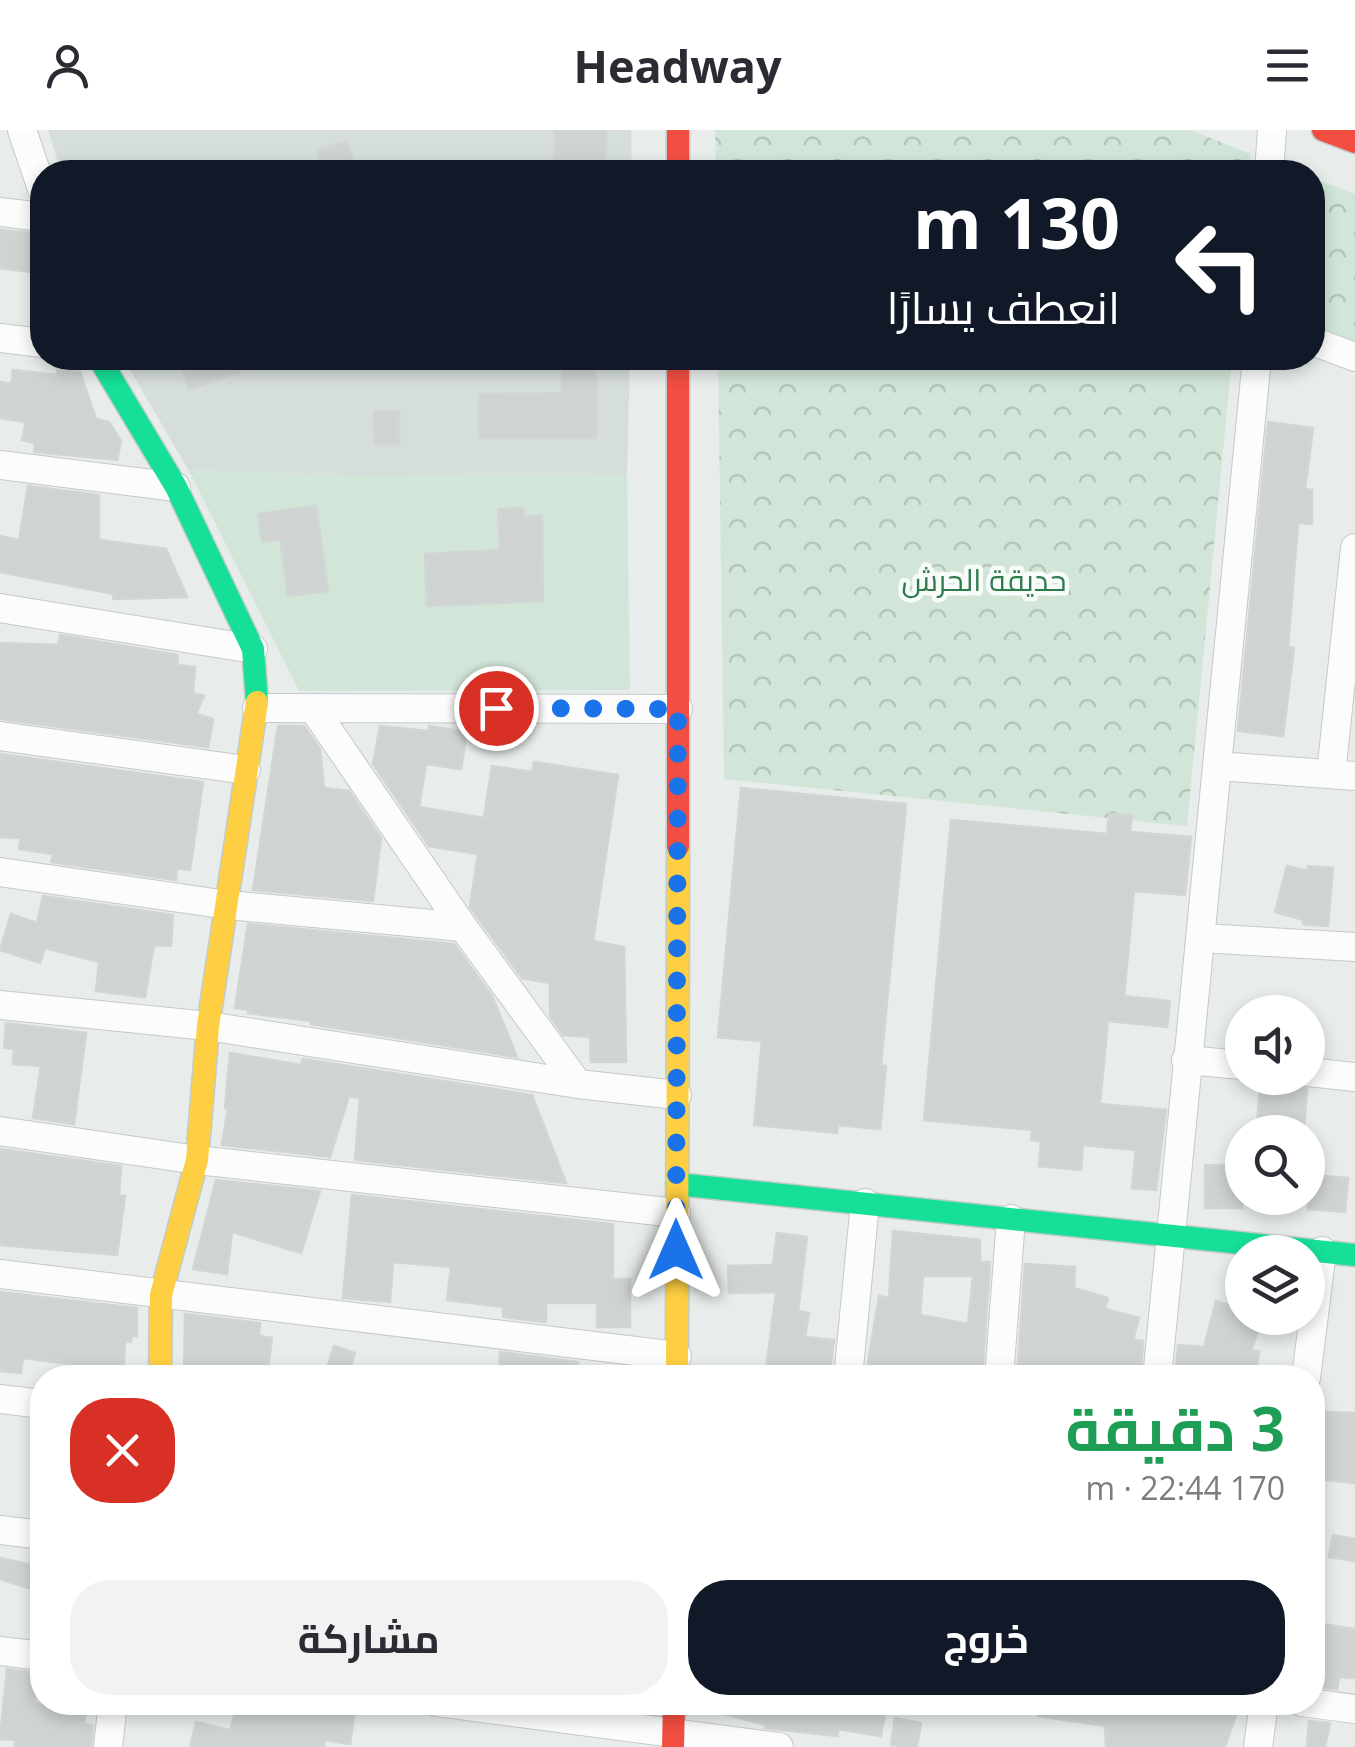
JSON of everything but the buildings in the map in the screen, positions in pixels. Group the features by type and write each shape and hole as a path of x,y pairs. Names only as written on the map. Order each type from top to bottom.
{"main road":[{"path":"678,130 678,160"},
{"path":"1324,130 1355,142"},
{"path":"105,370 176,487 254,648 257,708 208,1026 197,1160 161,1295 160,1365"},
{"path":"677,1365 678,370"},
{"path":"676,1184 1225,1241"},
{"path":"1325,1251 1355,1255"}],"street":[{"path":"22,130 32,160"},
{"path":"1271,160 1272,130"},
{"path":"0,212 30,216"},
{"path":"0,338 30,342"},
{"path":"1325,347 1355,357"},
{"path":"1158,1365 1256,370"},
{"path":"0,465 176,487"},
{"path":"1218,766 1343,775 1355,548"},
{"path":"0,608 254,648"},
{"path":"257,708 678,709"},
{"path":"312,708 462,927 578,1084"},
{"path":"0,736 246,770"},
{"path":"0,872 228,905 462,927"},
{"path":"1202,938 1355,947"},
{"path":"0,1005 208,1026 578,1084 677,1095"},
{"path":"1186,1060 1225,1063"},
{"path":"1325,1074 1355,1077"},
{"path":"0,1131 197,1160 676,1213"},
{"path":"849,1365 865,1203"},
{"path":"999,1365 1011,1218"},
{"path":"0,1274 663,1365"},
{"path":"1308,1365 1311,1335"},
{"path":"0,1398 30,1402"},
{"path":"0,1530 30,1534"},
{"path":"0,1651 30,1655"},
{"path":"1325,1705 1355,1709"},
{"path":"108,1747 112,1715"},
{"path":"520,1715 674,1739 779,1747"},
{"path":"1258,1747 1262,1715"}],"shaded area":[{"path":"48,130 631,130 632,160 57,160"},
{"path":"130,370 630,370 627,474 189,471"}],"green space":[{"path":"715,130 1190,130 1251,154 1250,160 716,160"},
{"path":"1325,183 1355,194 1355,343 1325,331"},
{"name":"حديقة الحرش","path":"718,370 1231,370 1187,826 724,779"},
{"path":"189,471 627,474 630,690 299,691"}],"traffic: fast":[{"path":"106,370 176,487 253,649 257,702"},
{"path":"677,1184 1355,1255"}],"traffic: slow":[{"path":"160,1365 161,1295 197,1160 208,1026 257,702"},
{"path":"677,1365 678,846"}],"traffic: jam":[{"path":"678,130 678,160"},
{"path":"1323,130 1355,142"},
{"path":"678,370 678,846"},
{"path":"673,1747 674,1715"}],"route":[{"path":"496,708 678,709 676,1250"}]}
